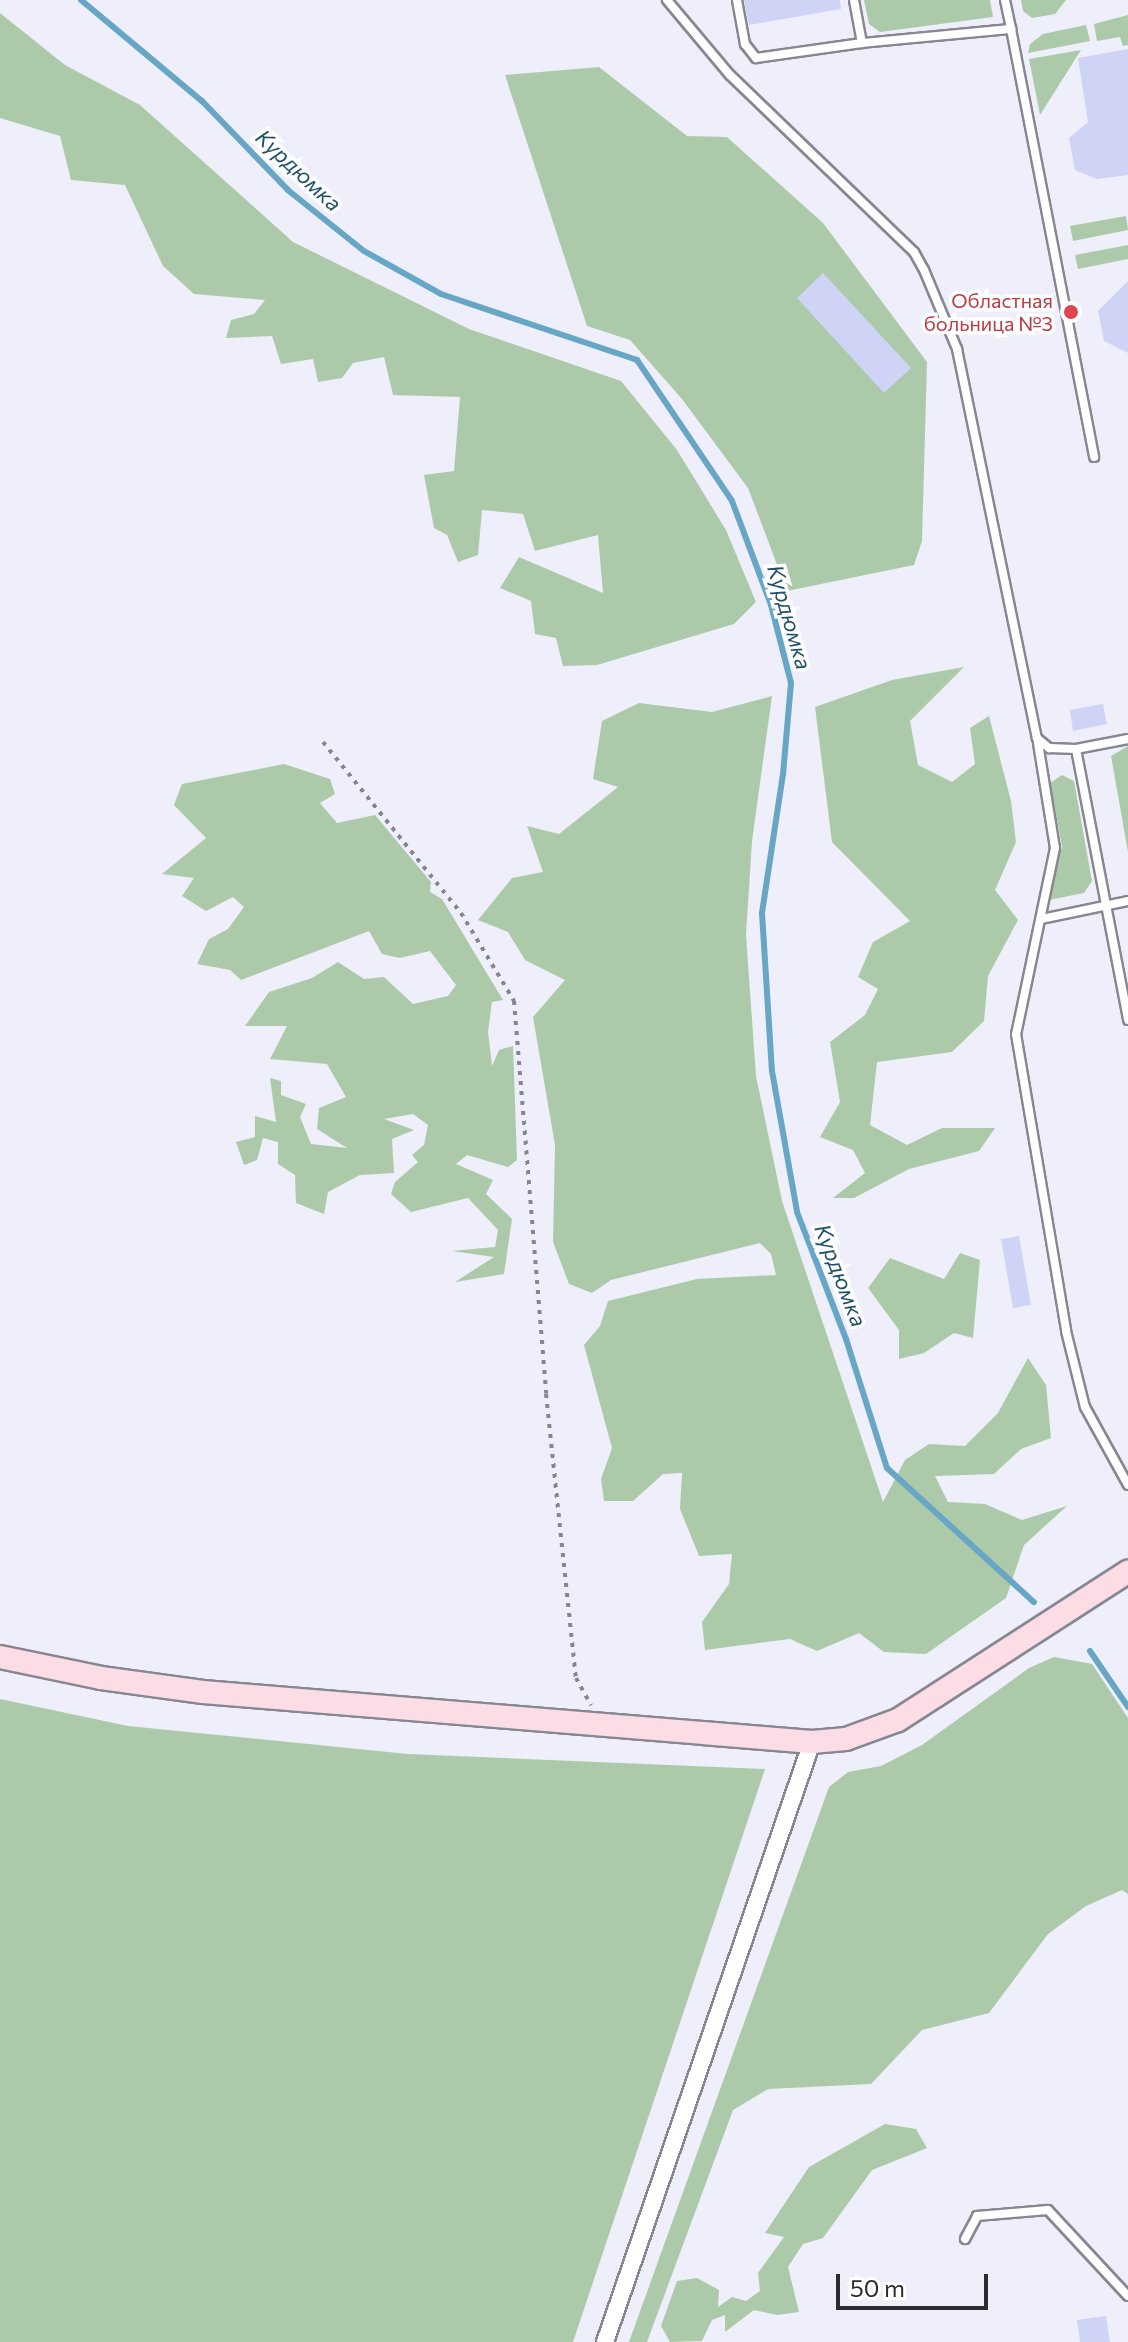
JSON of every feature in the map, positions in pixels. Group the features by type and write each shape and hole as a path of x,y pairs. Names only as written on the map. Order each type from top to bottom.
{"main road":[{"path":"0,1657 101,1678 203,1692 812,1742 846,1739 898,1720 1128,1572"}],"street":[{"path":"605,2342 812,1742"}],"lane":[{"path":"667,0 730,75 914,252 957,349 1037,738 1055,848 1016,1034 1066,1331 1085,1407 1128,1485"},
{"path":"737,0 745,44 756,58 862,43 1011,29"},
{"path":"854,0 862,43"},
{"path":"1005,0 1094,457"},
{"path":"1037,738 1049,748 1076,749 1128,739"},
{"path":"1076,749 1128,1020"},
{"path":"1041,919 1128,901"},
{"path":"965,2239 977,2216 1048,2210 1128,2296"}],"path":[{"path":"323,742 461,913 514,1001 546,1394 576,1678 601,1725"}],"green space":[{"path":"864,0 990,0 993,17 880,32 869,24"},
{"path":"1021,0 1066,0 1055,14 1032,18 1023,11"},
{"path":"0,13 65,65 140,105 293,242 469,329 621,381 677,450 726,530 756,602 734,624 597,665 563,666 556,638 535,634 531,601 500,588 519,557 603,593 598,535 535,551 523,514 482,510 478,555 458,562 447,535 434,528 424,475 454,471 460,397 393,395 384,357 353,363 342,378 318,382 313,359 281,364 272,336 226,338 231,320 254,314 265,300 194,294 163,266 125,185 71,180 60,136 0,118"},
{"path":"1128,15 1128,45 1123,46 1120,37 1097,41 1094,24"},
{"path":"1086,25 1090,41 1028,53 1030,44 1043,34"},
{"path":"1081,50 1040,115 1029,59"},
{"path":"599,67 687,136 727,137 823,223 927,362 922,541 914,565 787,591 748,488 682,399 630,340 587,326 505,75"},
{"path":"1126,216 1128,230 1073,241 1070,226"},
{"path":"1128,245 1128,259 1078,269 1075,255"},
{"path":"964,667 910,721 918,765 952,782 975,764 970,728 989,716 1011,801 1016,842 995,890 1018,920 988,976 984,1021 952,1052 877,1062 870,1125 907,1145 942,1128 995,1128 979,1151 909,1169 854,1198 833,1198 865,1173 853,1150 820,1137 840,1102 830,1042 865,1015 878,989 858,977 873,942 910,921 832,842 815,707 892,680"},
{"path":"772,696 752,841 746,935 756,1076 782,1201 883,1502 905,1460 929,1444 965,1446 998,1413 1028,1358 1046,1385 1051,1438 1021,1449 994,1474 935,1476 948,1502 985,1504 1022,1520 1067,1506 1024,1545 1006,1598 926,1654 884,1652 859,1633 817,1651 790,1639 705,1650 702,1622 729,1584 732,1554 699,1556 680,1509 682,1473 663,1474 633,1501 604,1501 601,1479 612,1448 584,1345 600,1326 608,1301 697,1279 776,1275 771,1254 760,1243 611,1280 592,1293 569,1284 553,1242 555,1145 533,1017 565,980 525,960 508,932 478,920 512,878 543,872 527,826 559,834 618,787 593,779 602,721 639,703 712,712"},
{"path":"1128,746 1128,852 1111,756"},
{"path":"284,764 330,779 335,794 320,803 337,823 375,815 431,882 430,892 442,899 503,1000 492,1002 488,1032 492,1066 499,1050 513,1046 517,1160 508,1167 467,1155 456,1164 493,1180 486,1194 512,1219 504,1274 455,1282 494,1257 452,1251 495,1247 498,1230 468,1198 411,1212 391,1194 395,1182 418,1162 412,1155 424,1145 428,1125 413,1114 384,1119 414,1130 392,1139 394,1173 360,1175 328,1192 324,1214 296,1203 295,1175 278,1164 278,1142 263,1138 257,1160 244,1165 236,1142 255,1137 255,1116 276,1122 270,1078 281,1081 281,1095 306,1104 300,1117 311,1144 347,1148 317,1129 319,1108 346,1097 327,1064 270,1059 287,1026 245,1026 269,992 312,978 338,962 364,979 384,977 413,1004 448,996 456,985 430,951 400,958 382,954 369,931 241,980 230,970 197,964 209,939 228,929 244,907 233,897 206,911 182,896 194,878 162,874 206,838 174,805 182,784"},
{"path":"1062,775 1074,781 1092,881 1084,893 1049,900 1062,846 1050,783"},
{"path":"960,1253 980,1260 973,1338 954,1333 924,1353 899,1359 899,1330 868,1288 890,1258 944,1279"},
{"path":"1054,1657 1092,1664 1128,1718 1128,1894 1122,1890 1086,1906 1048,1934 989,2013 922,2030 871,2084 768,2089 733,2110 647,2342 629,2342 829,1787 848,1772 881,1766 922,1745 1029,1668"},
{"path":"0,1699 128,1726 408,1754 765,1769 573,2342 0,2342"},
{"path":"885,2124 916,2129 927,2148 872,2170 823,2238 803,2244 788,2267 799,2312 777,2315 754,2310 725,2332 725,2315 712,2320 702,2341 670,2342 661,2326 677,2281 697,2278 719,2290 718,2307 732,2297 746,2301 760,2291 758,2273 784,2237 765,2233 809,2167"}],"building":[{"path":"744,0 840,0 841,9 749,25"},
{"path":"1128,49 1128,175 1097,179 1075,170 1069,138 1088,122 1078,58"},
{"path":"823,273 911,368 884,393 797,298"},
{"path":"1128,281 1128,353 1104,341 1098,311"},
{"path":"1103,704 1107,724 1073,731 1070,710"},
{"path":"1019,1236 1031,1305 1013,1308 1001,1239"},
{"path":"1106,2316 1110,2342 1080,2342 1077,2320"}],"waterway":[{"name":"Курдюмка","path":"81,0 202,101 289,191 364,251 441,294 637,360 732,501 771,605 791,683 783,774 762,913 772,1071 797,1212 846,1339 887,1468 1034,1602"},
{"name":"Курдюмка","path":"1090,1651 1128,1707"}],"place":[{"name":"Областная больница №3","path":"1071,312"}]}
